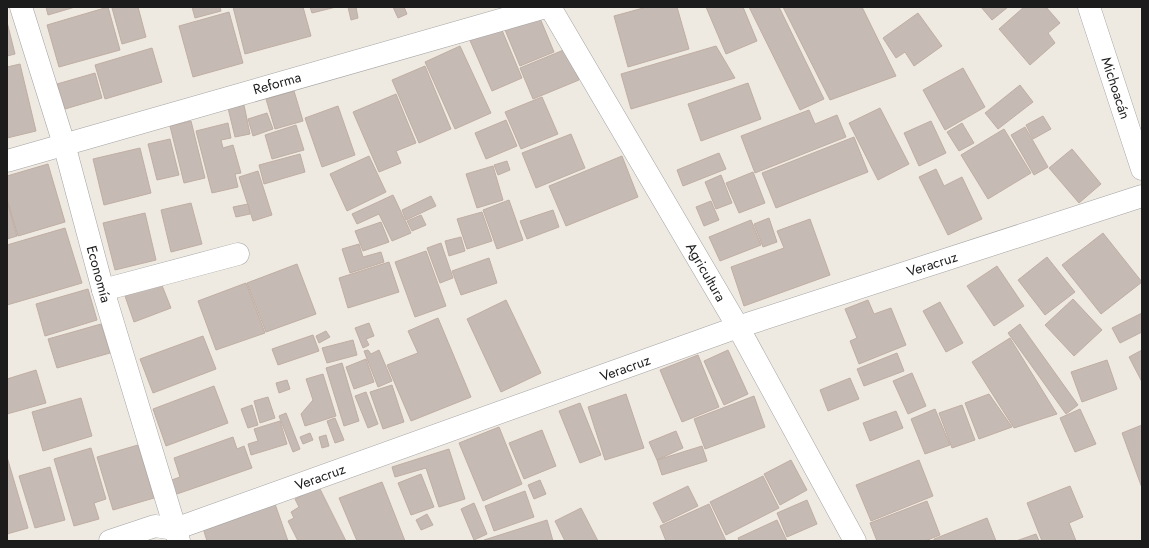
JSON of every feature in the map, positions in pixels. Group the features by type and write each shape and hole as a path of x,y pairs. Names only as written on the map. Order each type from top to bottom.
{"street":[{"name":"Economía","path":"21,7 64,144 103,290 177,535"},
{"name":"Reforma","path":"7,161 546,7"},
{"name":"Agricultura","path":"550,7 738,328 855,541"},
{"name":"Michoacán","path":"1089,7 1142,169"},
{"name":"Veracruz","path":"110,541 155,526 177,535 738,328 1142,196"},
{"path":"103,290 238,254"}],"building":[{"path":"46,7 75,7 48,15"},
{"path":"108,7 120,50 59,67 47,25"},
{"path":"138,7 146,37 122,44 112,8"},
{"path":"192,7 220,7 221,11 195,18"},
{"path":"233,7 303,7 311,36 245,54"},
{"path":"310,7 336,7 312,13"},
{"path":"348,7 356,7 358,18 351,20"},
{"path":"393,7 404,7 407,14 398,18"},
{"path":"647,7 677,7 689,49 628,67 614,16"},
{"path":"706,7 743,7 757,41 726,54"},
{"path":"749,7 779,7 824,99 800,110"},
{"path":"783,7 862,7 896,76 830,100"},
{"path":"981,7 1008,7 992,20"},
{"path":"1024,7 1046,7 1060,23 1048,33 1055,43 1030,65 999,29"},
{"path":"537,11 554,52 520,66 503,25"},
{"path":"229,12 243,63 193,77 179,26"},
{"path":"918,13 942,46 914,66 905,52 896,58 883,38"},
{"path":"7,22 15,54 7,56"},
{"path":"499,23 522,78 492,91 468,36"},
{"path":"460,46 491,113 455,129 425,62"},
{"path":"716,46 735,78 631,109 621,74"},
{"path":"152,48 162,82 105,99 95,65"},
{"path":"566,49 579,80 533,99 520,68"},
{"path":"20,64 36,131 7,138 7,67"},
{"path":"425,66 451,129 419,143 392,80"},
{"path":"963,68 985,107 945,130 923,90"},
{"path":"95,73 102,98 65,109 57,84"},
{"path":"748,83 761,119 701,141 688,104"},
{"path":"1020,85 1033,102 998,129 985,113"},
{"path":"294,91 303,121 275,129 266,99"},
{"path":"396,94 416,143 396,151 401,163 379,172 353,112"},
{"path":"542,97 558,134 521,149 505,112"},
{"path":"244,105 250,134 235,137 228,108"},
{"path":"338,106 355,155 322,167 305,118"},
{"path":"880,108 909,164 878,180 849,123"},
{"path":"809,110 815,124 837,115 846,137 755,173 741,136"},
{"path":"267,113 273,129 253,136 248,119"},
{"path":"1043,116 1051,129 1033,139 1026,125"},
{"path":"506,120 517,146 486,159 475,133"},
{"path":"191,121 205,178 184,183 170,126"},
{"path":"931,121 946,153 919,166 904,133"},
{"path":"228,123 231,138 221,140 223,148 233,145 241,173 235,174 238,187 212,193 196,131"},
{"path":"962,123 974,143 959,151 947,132"},
{"path":"296,125 304,150 272,159 265,135"},
{"path":"1025,127 1048,167 1034,175 1011,135"},
{"path":"1004,129 1031,173 988,199 961,155"},
{"path":"571,134 585,168 536,188 522,153"},
{"path":"854,137 868,172 776,208 762,173"},
{"path":"170,139 179,175 157,180 148,144"},
{"path":"140,148 151,193 104,205 93,159"},
{"path":"1072,149 1101,184 1079,203 1049,168"},
{"path":"719,153 726,169 683,186 677,170"},
{"path":"300,154 305,172 264,184 259,165"},
{"path":"369,156 386,192 347,211 330,174"},
{"path":"622,156 638,197 566,226 549,186"},
{"path":"507,161 510,170 498,175 494,165"},
{"path":"48,164 65,222 18,236 7,199 7,176"},
{"path":"493,166 503,200 477,208 466,174"},
{"path":"936,169 944,186 962,177 982,219 948,235 919,177"},
{"path":"258,171 272,215 253,221 239,177"},
{"path":"753,172 765,203 739,213 726,183"},
{"path":"721,175 732,203 716,209 705,182"},
{"path":"393,195 411,233 392,241 379,214 357,224 352,214"},
{"path":"431,196 436,206 406,220 402,210"},
{"path":"509,200 523,240 497,249 483,210"},
{"path":"7,201 17,236 7,239"},
{"path":"711,201 719,220 704,226 696,207"},
{"path":"191,203 202,244 171,252 161,210"},
{"path":"248,204 250,214 236,217 233,207"},
{"path":"553,210 559,227 527,239 520,221"},
{"path":"482,212 492,241 467,249 457,219"},
{"path":"145,213 156,260 115,270 103,223"},
{"path":"421,215 426,225 412,231 407,221"},
{"path":"769,218 777,242 763,247 754,224"},
{"path":"810,219 830,275 744,306 731,267 784,248 777,231"},
{"path":"751,220 761,245 720,261 709,237"},
{"path":"381,222 389,242 363,251 355,231"},
{"path":"65,228 82,283 7,305 7,245"},
{"path":"1103,233 1142,282 1101,314 1062,265"},
{"path":"461,237 465,251 449,256 445,241"},
{"path":"441,243 453,278 440,283 427,248"},
{"path":"359,244 363,257 381,252 384,262 350,273 342,249"},
{"path":"426,251 446,306 415,317 395,262"},
{"path":"1047,257 1075,292 1045,315 1018,280"},
{"path":"489,258 497,283 461,295 452,271"},
{"path":"389,262 399,292 348,308 339,278"},
{"path":"297,264 316,314 266,332 247,283"},
{"path":"997,266 1024,306 994,326 967,286"},
{"path":"161,283 171,308 134,322 125,296"},
{"path":"246,283 265,333 216,350 198,301"},
{"path":"88,289 97,320 45,336 36,304"},
{"path":"1073,299 1102,330 1074,356 1045,325"},
{"path":"506,300 541,373 501,392 467,319"},
{"path":"868,300 874,314 891,308 906,345 859,364 850,341 857,338 845,309"},
{"path":"940,302 963,343 946,352 923,311"},
{"path":"1142,313 1142,332 1120,343 1112,328"},
{"path":"438,318 471,397 411,421 387,365 418,353 408,331"},
{"path":"369,323 374,336 366,339 369,345 363,348 355,328"},
{"path":"101,324 110,353 57,368 48,339"},
{"path":"1020,324 1078,405 1066,414 1008,333"},
{"path":"326,331 330,337 319,343 316,336"},
{"path":"313,335 319,351 278,365 272,349"},
{"path":"203,336 216,369 153,393 140,359"},
{"path":"1010,338 1057,414 1014,428 972,362"},
{"path":"353,340 357,355 327,363 322,348"},
{"path":"368,350 371,354 379,350 392,381 378,387 364,351"},
{"path":"728,350 748,394 724,405 704,361"},
{"path":"1142,350 1142,382 1129,357"},
{"path":"897,353 904,371 864,386 857,369"},
{"path":"698,355 719,407 682,422 660,370"},
{"path":"366,359 374,382 354,389 346,367"},
{"path":"1107,360 1117,389 1082,402 1071,372"},
{"path":"342,363 359,421 344,426 326,368"},
{"path":"36,370 46,403 7,414 7,379"},
{"path":"912,373 926,406 908,414 893,381"},
{"path":"323,374 336,416 305,426 301,414 313,400 306,379"},
{"path":"850,378 859,399 828,411 820,390"},
{"path":"287,380 290,389 279,393 276,383"},
{"path":"392,385 404,422 383,429 370,392"},
{"path":"214,386 228,423 166,446 153,409"},
{"path":"366,392 378,424 368,428 355,396"},
{"path":"626,394 644,448 605,460 588,407"},
{"path":"989,394 1012,427 979,439 965,403"},
{"path":"754,396 765,427 705,449 694,419"},
{"path":"268,397 275,418 260,423 254,401"},
{"path":"81,398 92,436 43,451 32,412"},
{"path":"580,403 601,455 580,463 559,411"},
{"path":"252,405 258,425 248,428 241,409"},
{"path":"962,405 975,440 952,448 939,413"},
{"path":"935,409 950,445 925,454 911,419"},
{"path":"1080,409 1096,444 1075,452 1060,418"},
{"path":"896,411 903,428 870,441 863,423"},
{"path":"286,413 300,449 293,452 279,416"},
{"path":"335,418 344,440 335,443 327,421"},
{"path":"280,421 287,444 251,455 248,444 258,441 254,429"},
{"path":"1142,425 1142,488 1122,433"},
{"path":"499,427 522,484 483,501 459,443"},
{"path":"542,430 556,466 524,479 509,443"},
{"path":"676,431 683,448 657,460 649,442"},
{"path":"310,433 313,440 303,444 300,437"},
{"path":"326,435 329,446 322,448 319,437"},
{"path":"233,437 237,449 244,446 252,468 174,495 169,481 180,477 174,458"},
{"path":"138,445 154,498 113,510 97,457"},
{"path":"702,446 707,461 662,475 657,460"},
{"path":"91,448 106,499 94,503 99,519 74,526 54,459"},
{"path":"449,449 465,499 439,507 426,468 395,477 392,467"},
{"path":"7,457 28,528 7,534"},
{"path":"791,460 807,490 780,505 764,474"},
{"path":"919,460 933,496 871,521 856,485"},
{"path":"50,467 65,520 35,528 19,476"},
{"path":"421,474 434,507 411,515 398,483"},
{"path":"763,476 779,508 726,535 710,502"},
{"path":"540,480 546,494 534,499 528,485"},
{"path":"382,482 405,541 357,541 339,498"},
{"path":"688,486 698,506 663,523 653,503"},
{"path":"1070,486 1083,517 1069,523 1076,541 1042,541 1027,503"},
{"path":"319,487 346,541 298,541 288,521 294,518 291,512 299,507 295,499"},
{"path":"525,491 534,517 494,531 485,506"},
{"path":"807,500 817,524 787,537 777,513"},
{"path":"274,501 288,541 207,541 202,525"},
{"path":"927,501 940,535 925,541 877,541 870,523"},
{"path":"474,503 487,534 474,540 461,509"},
{"path":"709,504 726,541 666,541 660,526"},
{"path":"581,508 598,541 565,541 555,521"},
{"path":"427,514 433,525 421,530 416,520"},
{"path":"987,518 996,541 934,541 934,539"},
{"path":"547,520 553,541 484,540"},
{"path":"777,520 787,541 739,541 738,538"},
{"path":"1036,534 1039,541 1016,541"}]}
